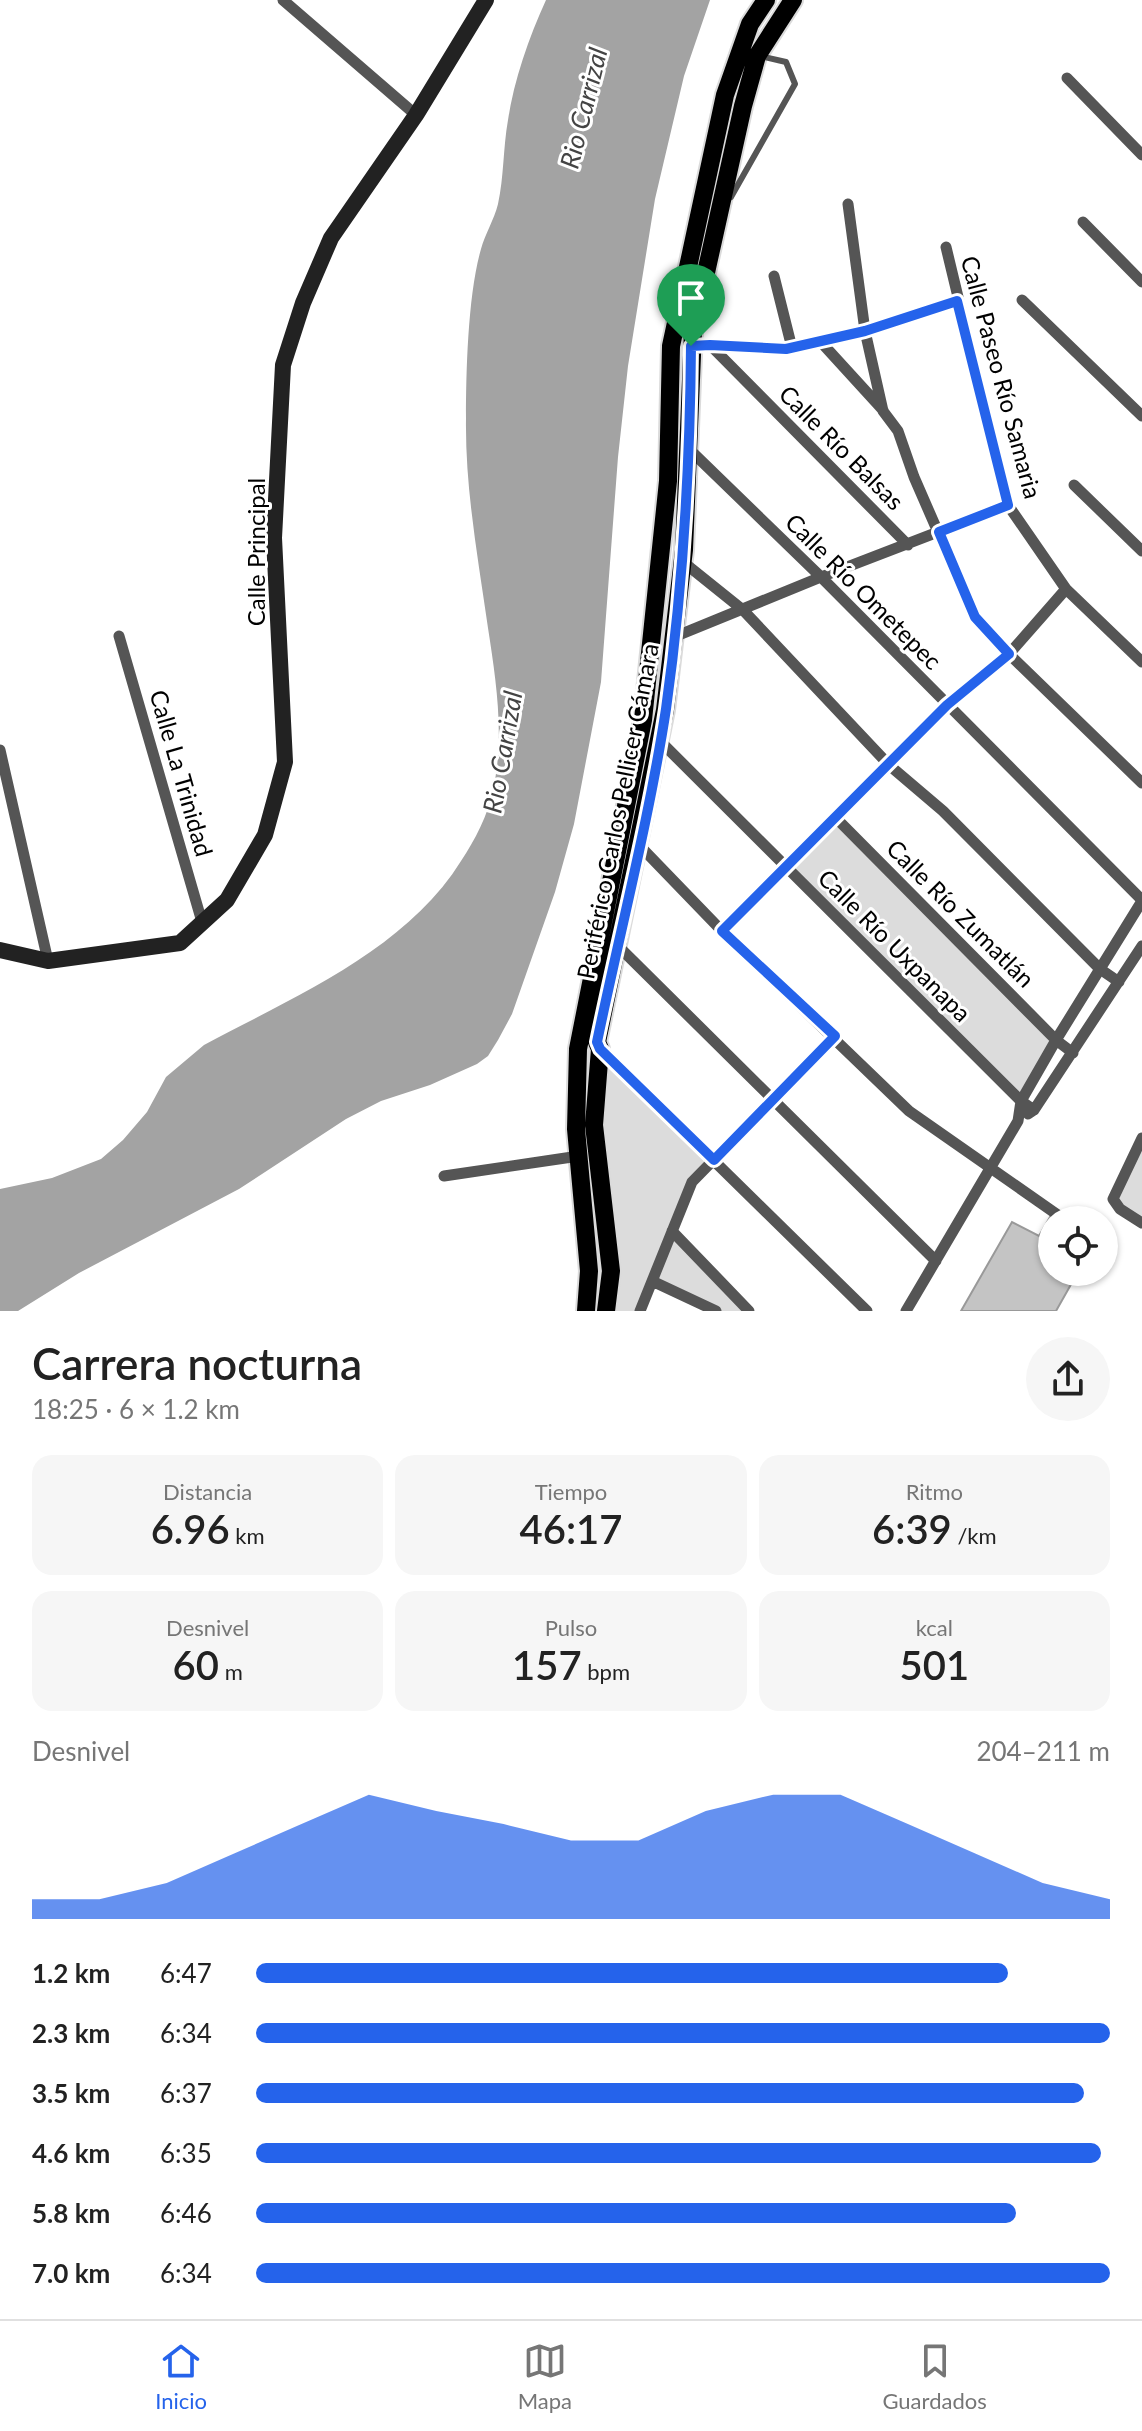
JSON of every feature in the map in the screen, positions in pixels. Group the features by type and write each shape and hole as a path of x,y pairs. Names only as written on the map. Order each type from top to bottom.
{"main road":[{"name":"Calle Principal","path":"0,950 48,961 180,943 227,900 265,835 285,762 274,538 283,365 303,303 331,238 416,115 486,0"},
{"path":"749,52 750,24 766,0"},
{"name":"Periférico Carlos Pellicer Cámara","path":"586,1311 589,1271 576,1129 578,1049 643,720 668,481 671,346 725,95 749,52 793,0"},
{"name":"Periférico Carlos Pellicer Cámara","path":"606,1311 611,1271 594,1125 600,1049 597,1042 660,741 682,561 690,450 691,346 749,52"}],"street":[{"path":"283,0 416,115"},
{"path":"1067,78 1142,155"},
{"path":"848,204 865,331 883,411"},
{"path":"1083,222 1142,282"},
{"name":"Calle Paseo Río Samaria","path":"946,247 1008,505 1066,589 1142,662"},
{"path":"774,276 792,348"},
{"path":"1022,300 1142,416"},
{"path":"691,346 792,348 865,331 957,301"},
{"path":"820,341 898,431 914,477 975,617 1142,783"},
{"name":"Calle Río Balsas","path":"710,345 908,545"},
{"name":"Calle Río Ometepec","path":"690,450 821,577 1142,900"},
{"path":"1074,485 1142,551"},
{"path":"674,637 1008,505"},
{"path":"682,561 743,610 889,765 943,811 1100,969 1119,982"},
{"path":"722,931 947,705 1009,654 1066,589"},
{"name":"Calle La Trinidad","path":"119,636 202,922"},
{"name":"Calle Río Uxpanapa","path":"660,741 1021,1101 1034,1110"},
{"path":"0,750 48,961"},
{"name":"Calle Río Zumatlán","path":"835,817 1056,1040 1073,1053"},
{"path":"639,845 722,931 835,1036 909,1111 1044,1206"},
{"path":"906,1311 1018,1121 1021,1101 1056,1040 1142,900"},
{"path":"617,945 936,1261"},
{"path":"1018,1121 1034,1110 1142,946"},
{"path":"640,1311 692,1182 835,1036"},
{"path":"600,1049 867,1311"},
{"path":"1142,1138 1113,1199 1120,1209 1142,1223"},
{"path":"444,1176 579,1156"},
{"path":"672,1231 749,1311"},
{"path":"652,1281 716,1311"}],"lane":[{"path":"718,218 795,84 786,62 749,52"}],"shaded area":[{"path":"835,817 1056,1040 1021,1101 784,866"},
{"path":"600,1049 714,1160 692,1182 672,1231 749,1311 711,1311 652,1281 640,1311 606,1311 594,1125"},
{"path":"1142,1138 1142,1223 1113,1199"}],"water":[{"name":"Rio Carrizal","path":"546,0 710,0 684,76 655,199 628,366 601,682 574,824 555,892 512,1014 488,1056 477,1064 430,1085 381,1101 346,1119 239,1189 79,1273 18,1311 0,1311 0,1189 52,1178 101,1159 123,1140 147,1112 166,1077 204,1045 310,989 379,946 438,893 461,861 484,818 497,770 499,729 466,444 469,332 477,267 500,194 506,131 514,90"}],"building":[{"path":"1012,1222 1038,1235 1038,1286 1070,1286 1056,1311 961,1311"}],"route":[{"path":"957,301 1008,505 939,532 975,617 1009,654 947,705 722,931 835,1036 714,1160 600,1049 597,1042 665,710 684,550 690,450 691,346 786,349 865,331 957,301"}]}
